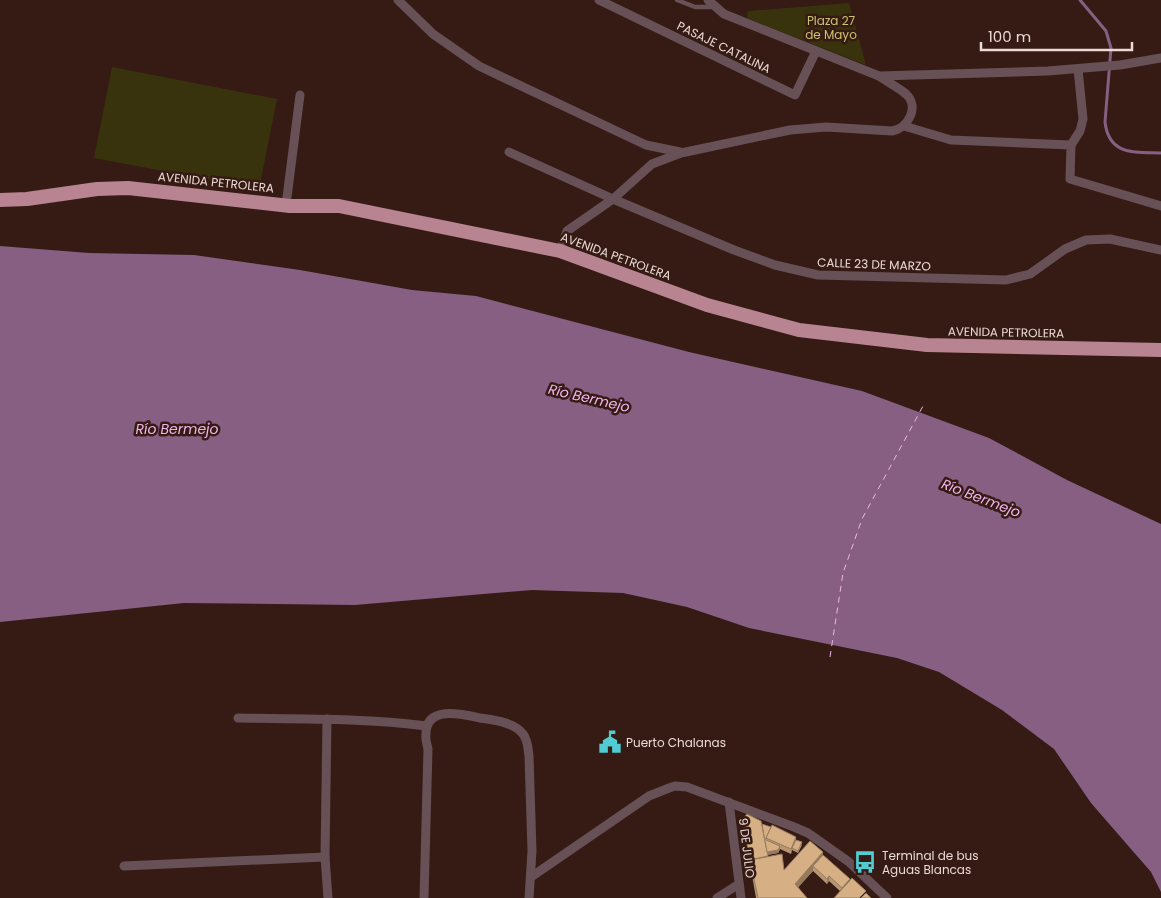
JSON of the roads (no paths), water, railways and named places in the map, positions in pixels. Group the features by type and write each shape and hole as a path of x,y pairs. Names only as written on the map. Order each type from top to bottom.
{"highway":[{"name":"AVENIDA PETROLERA","path":"0,200 27,199 97,189 128,188 286,205 339,206 560,251 707,305 799,330 927,345 1161,350"}],"street":[{"path":"398,0 433,34 479,66 646,145 681,153"},
{"name":"PASAJE CATALINA","path":"599,0 795,95 816,51"},
{"path":"560,251 567,231 613,199 652,164 681,153 790,130 826,127 892,131 904,126 910,117 912,112 909,98 906,94 879,76 724,14 708,0"},
{"path":"879,76 1078,69 1120,65 1161,58"},
{"path":"1078,69 1083,119 1080,131 1071,145 1070,179 1161,206"},
{"path":"286,205 300,95"},
{"path":"904,126 951,140 1071,145"},
{"name":"CALLE 23 DE MARZO","path":"509,152 613,199 742,253 775,265 818,275 1006,280 1030,274 1065,249 1086,240 1110,239 1161,250"},
{"path":"424,898 428,749 426,731 432,718 439,714 449,713 508,724 523,734 527,743 532,851 529,898"},
{"path":"238,718 328,719 392,722 427,726"},
{"path":"328,719 325,858 328,898"},
{"path":"531,877 626,810 661,790 681,786 729,802 808,833 849,862 887,898"},
{"name":"9 DE JULIO","path":"729,802 741,898"},
{"path":"124,866 325,858"},
{"path":"717,898 739,884"}],"lane":[{"path":"677,0 695,7 715,7"}],"water":[{"name":"Río Bermejo","path":"0,246 89,253 194,255 300,270 412,290 476,296 689,352 862,391 989,438 1067,480 1161,524 1161,892 1151,872 1091,803 1054,749 1002,710 939,672 897,658 749,628 687,607 623,593 532,590 355,605 184,603 0,622"}],"waterway":[{"path":"1080,0 1106,31 1111,48 1105,122 1107,133 1112,141 1125,150 1142,153 1161,153"}],"place":[{"name":"Puerto Chalanas","path":"610,742"},
{"name":"Terminal de bus Aguas Blancas","path":"865,862"}],"park label":[{"name":"Plaza 27 de Mayo","path":"831,27"}]}
